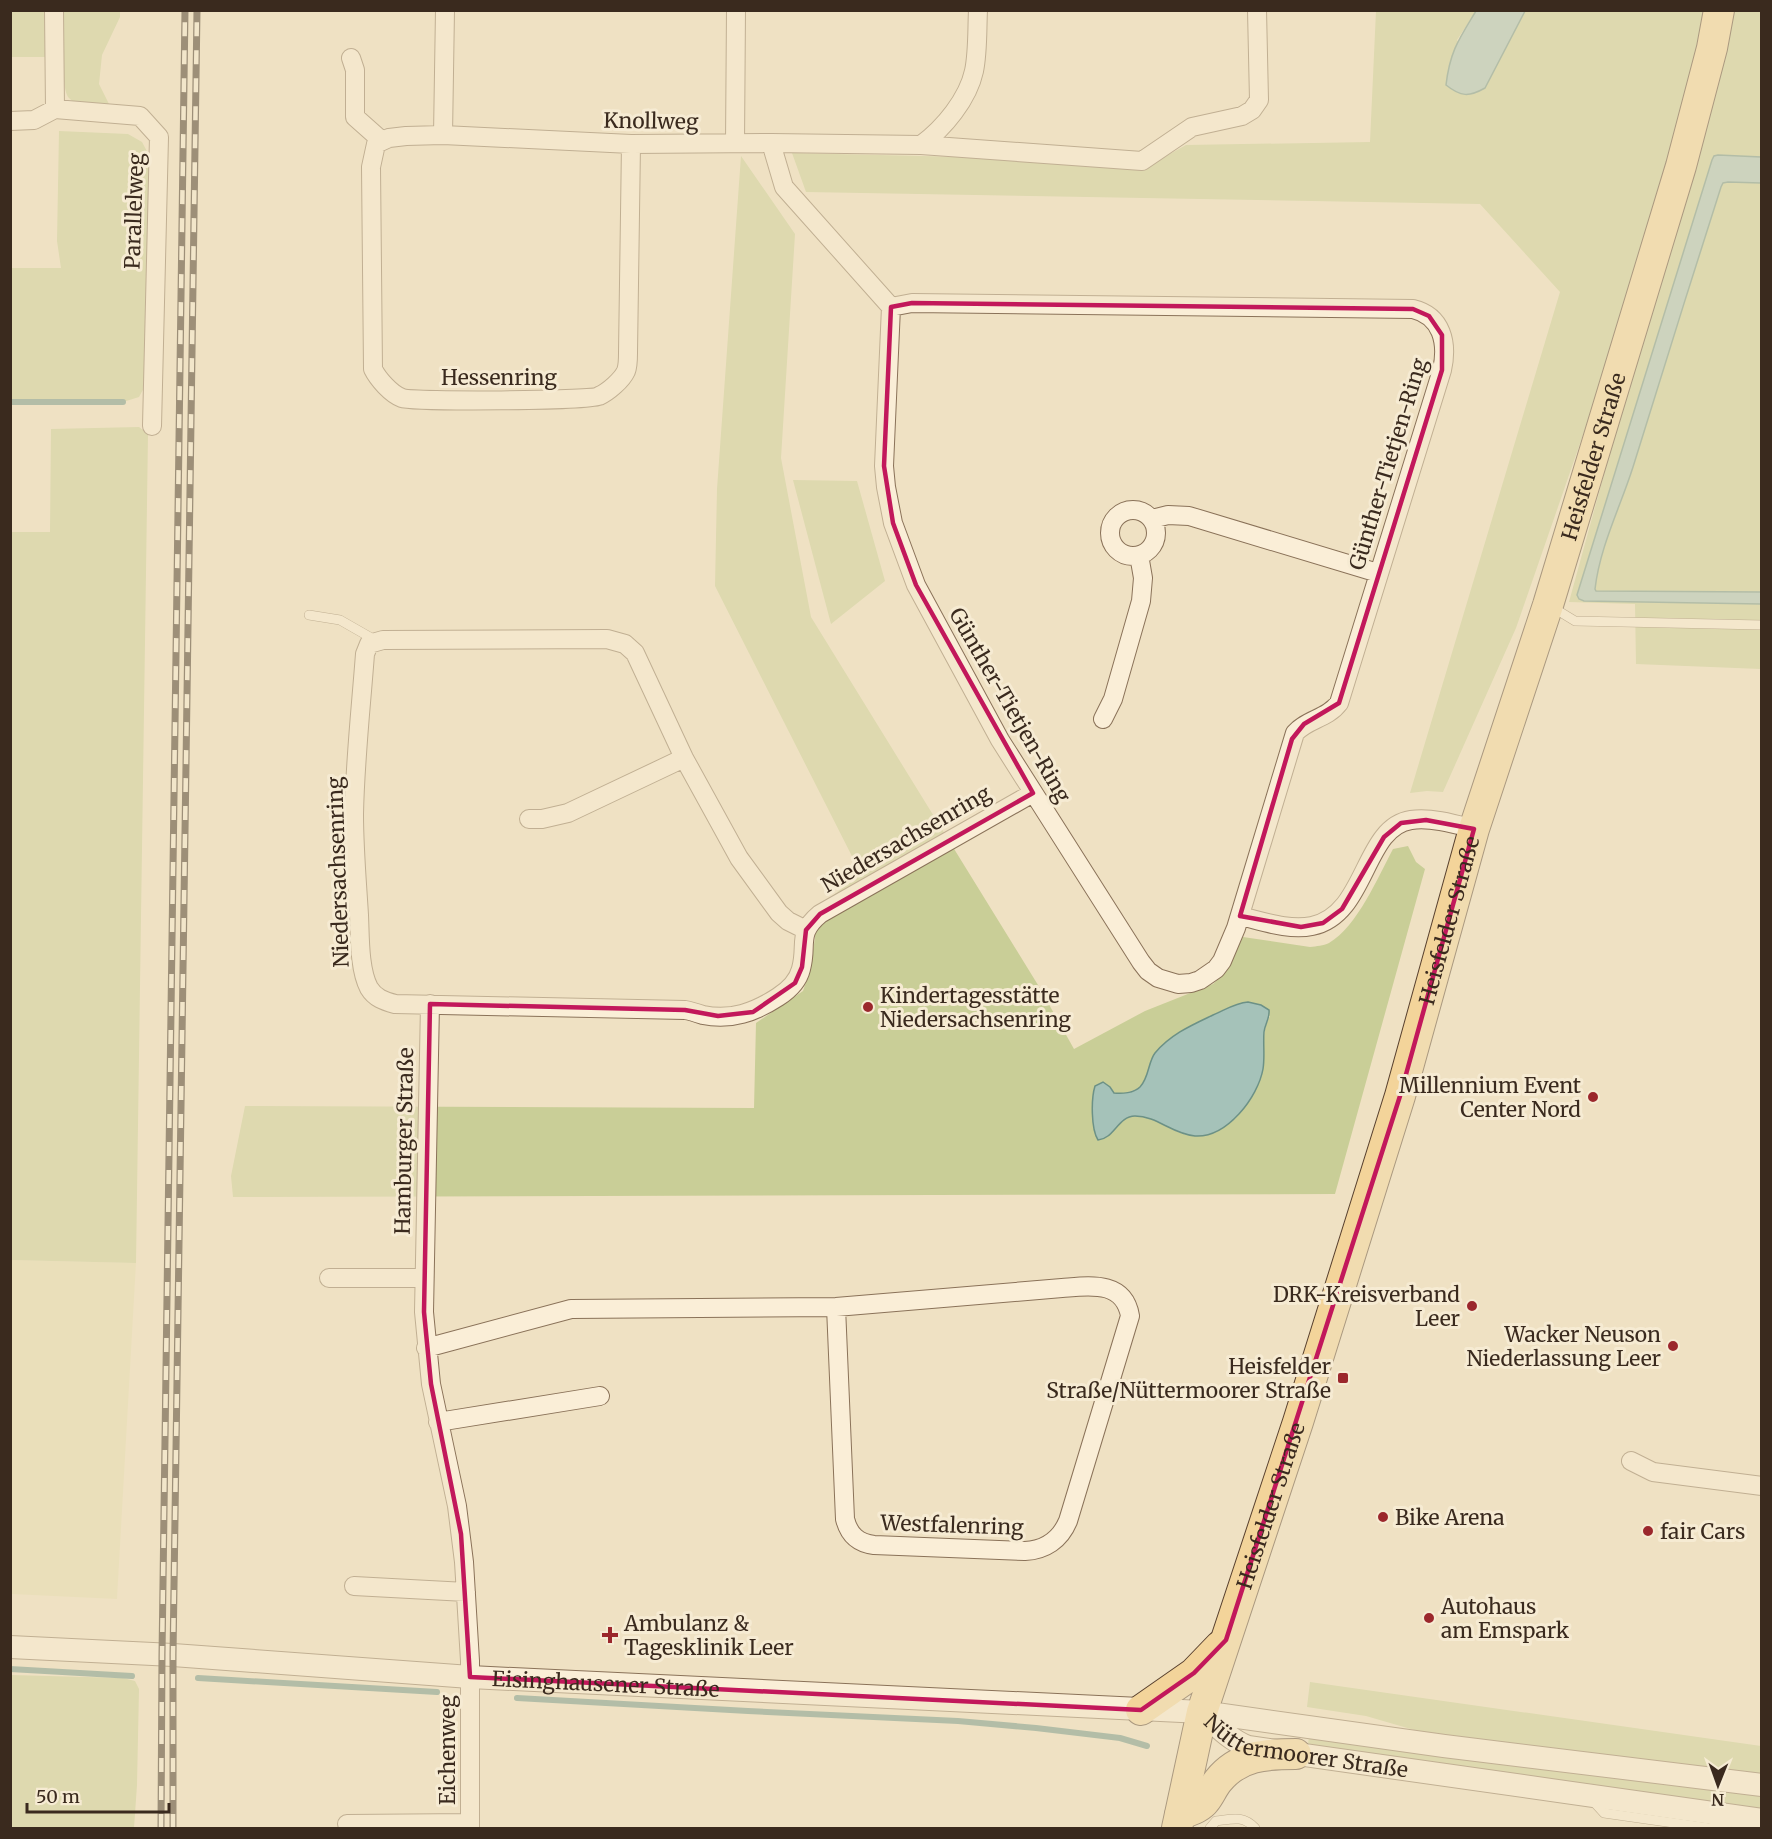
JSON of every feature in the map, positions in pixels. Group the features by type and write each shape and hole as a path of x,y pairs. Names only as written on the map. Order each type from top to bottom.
{"main road":[{"name":"Heisfelder Straße","path":"1179,1822 1202,1712 1298,1422 1400,1096 1474,829 1548,605 1681,166 1712,48 1719,10"},
{"path":"1141,1710 1194,1673 1226,1640"},
{"path":"1179,1822 1204,1803 1218,1781 1232,1767 1251,1757 1296,1754"}],"street":[{"path":"10,121 34,120 55,109 54,10"},
{"path":"443,135 445,10"},
{"path":"735,10 735,143"},
{"path":"921,145 934,135 966,94 974,71 978,10"},
{"name":"Knollweg","path":"379,142 406,136 443,135 631,144 921,145 1142,161 1192,127 1242,116 1252,110 1259,100 1257,10"},
{"path":"351,58 355,70 355,117 379,142"},
{"name":"Parallelweg","path":"55,109 140,116 159,137 152,426"},
{"name":"Hessenring","path":"379,142 371,167 373,369 379,381 402,398 426,400 598,397 615,384 626,371 631,144"},
{"path":"771,143 784,187 891,307"},
{"name":"Günther-Tietjen-Ring","path":"912,303 1102,305 1413,309 1425,313 1440,328 1444,342 1444,362 1378,573 1339,703 1330,713 1304,724 1292,739 1240,916 1222,961 1209,975 1191,983 1178,984 1158,978 1141,962 1000,740 916,585 893,523 884,466 891,307 912,303"},
{"path":"1127,510 1141,511 1152,519 1156,527 1156,536 1153,545 1147,551 1132,556 1119,551 1111,539 1115,518 1127,510"},
{"path":"1152,519 1168,515 1189,516 1378,573"},
{"path":"1103,719 1113,699 1141,601 1143,578 1139,555"},
{"path":"377,642 383,640 607,639 625,644 635,652 684,758 746,867 779,913 788,921 806,930"},
{"name":"Niedersachsenring","path":"377,642 369,644 365,654 354,816 361,951 369,987 378,998 386,1002 685,1011 711,1016 744,1015 773,1001 795,983 802,967 806,930 820,914 1033,793"},
{"path":"529,819 542,819 568,813 684,758"},
{"path":"1240,916 1301,927 1323,923 1342,909 1384,837 1401,823 1426,820 1474,829"},
{"name":"Hamburger Straße","path":"430,1004 423,1278 426,1348 438,1422 457,1506 464,1562 470,1677"},
{"path":"329,1278 423,1278"},
{"name":"Westfalenring","path":"426,1348 571,1309 836,1307 1088,1286 1106,1288 1121,1295 1128,1307 1130,1316 1128,1327 1068,1521 1055,1540 1042,1548 1025,1551 874,1545 853,1536 845,1519 836,1307"},
{"path":"438,1422 600,1396"},
{"path":"1631,1461 1653,1472 1761,1486"},
{"path":"354,1586 466,1592"},
{"name":"Eisinghausener Straße","path":"10,1647 173,1655 470,1677 1202,1712"},
{"name":"Eichenweg","path":"347,1824 470,1826 470,1677"},
{"name":"Nüttermoorer Straße","path":"1202,1712 1237,1743 1248,1747 1755,1819"},
{"name":"Nüttermoorer Straße","path":"1202,1712 1444,1746 1761,1785"}],"lane":[{"path":"1548,605 1575,621 1761,625"},
{"path":"309,615 339,620 377,642"},
{"path":"1210,1828 1216,1821 1238,1818 1255,1828"}],"highlighted area":[{"path":"912,303 1413,309 1429,316 1442,335 1442,370 1339,703 1304,724 1292,739 1240,916 1301,927 1323,923 1342,909 1384,837 1401,823 1426,820 1474,829 1400,1096 1226,1640 1194,1673 1141,1710 470,1677 461,1534 431,1384 424,1312 430,1004 685,1010 718,1016 753,1012 795,983 802,967 806,930 820,914 1033,793 916,585 893,523 884,466 891,307"}],"shaded area":[{"path":"11,1260 136,1263 117,1599 11,1594"}],"green space":[{"path":"10,11 46,11 47,57 11,57"},
{"path":"63,11 120,11 120,17 102,55 99,84 109,104 88,106 78,104 69,98 66,92 63,70"},
{"path":"1376,11 1476,11 1457,40 1485,88 1525,11 1709,11 1662,207 1516,628 1443,792 1410,793 1560,292 1480,204 806,192 792,153 1008,158 1145,168 1186,145 1370,142"},
{"path":"1726,11 1761,11 1761,669 1636,664 1635,604 1569,602 1688,168"},
{"path":"59,131 128,134 142,142 150,157 145,386 139,397 123,402 11,402 11,268 61,268 57,241"},
{"path":"741,156 795,234 781,458 811,617 1038,985 1074,1049 1145,1011 1213,984 1224,973 1243,937 1310,947 1329,943 1349,926 1358,914 1393,849 1408,846 1416,862 1425,869 1335,1194 233,1197 231,1176 245,1106 754,1108 756,1023 803,991 810,970 815,938 815,909 861,874 715,586 717,489","holes":["1227,1008 1270,1016 1265,1030 1264,1060 1259,1082 1249,1102 1232,1121 1196,1136 1175,1131 1146,1117 1136,1115 1124,1119 1107,1137 1093,1107 1095,1086 1110,1087 1114,1093 1122,1094 1140,1088 1154,1055 1189,1027"]},
{"path":"139,427 148,434 136,1263 11,1260 11,532 50,532 51,429"},
{"path":"793,480 857,481 885,581 831,624"},
{"path":"11,1675 123,1678 135,1681 139,1689 134,1828 11,1828"},
{"path":"1310,1682 1761,1746 1761,1777 1428,1734 1366,1716 1307,1707"},
{"path":"1309,1737 1761,1793 1761,1813 1307,1750"}],"water":[{"path":"1476,11 1525,11 1485,88 1470,94 1461,94 1446,85 1448,73 1460,38"},
{"path":"1718,155 1761,157 1761,183 1728,182 1723,183 1721,187 1633,467 1606,542 1595,589 1596,591 1761,592 1761,604 1584,601 1577,595 1712,160"},
{"path":"1248,1002 1261,1005 1269,1010 1269,1016 1264,1032 1264,1060 1260,1080 1255,1092 1239,1114 1218,1130 1207,1135 1195,1136 1179,1132 1150,1119 1129,1117 1108,1136 1098,1140 1092,1114 1095,1086 1103,1082 1114,1093 1135,1091 1143,1083 1155,1053 1168,1040 1234,1005"}],"waterway":[{"path":"10,402 123,402"},
{"path":"10,1669 132,1676"},
{"path":"198,1678 437,1692"},
{"path":"517,1698 958,1721 1120,1738 1147,1746"}],"railway":[{"path":"161,1828 185,10"},
{"path":"173,1828 173,1655 197,10"}],"place":[{"name":"Kindertagesstätte Niedersachsenring","path":"868,1007"},
{"name":"Millennium Event Center Nord","path":"1593,1097"},
{"name":"DRK-Kreisverband Leer","path":"1472,1306"},
{"name":"Wacker Neuson Niederlassung Leer","path":"1673,1346"},
{"name":"Heisfelder Straße/Nüttermoorer Straße","path":"1343,1378"},
{"name":"Bike Arena","path":"1383,1517"},
{"name":"fair Cars","path":"1648,1531"},
{"name":"Autohaus am Emspark","path":"1429,1618"},
{"name":"Ambulanz & Tagesklinik Leer","path":"610,1635"}]}
